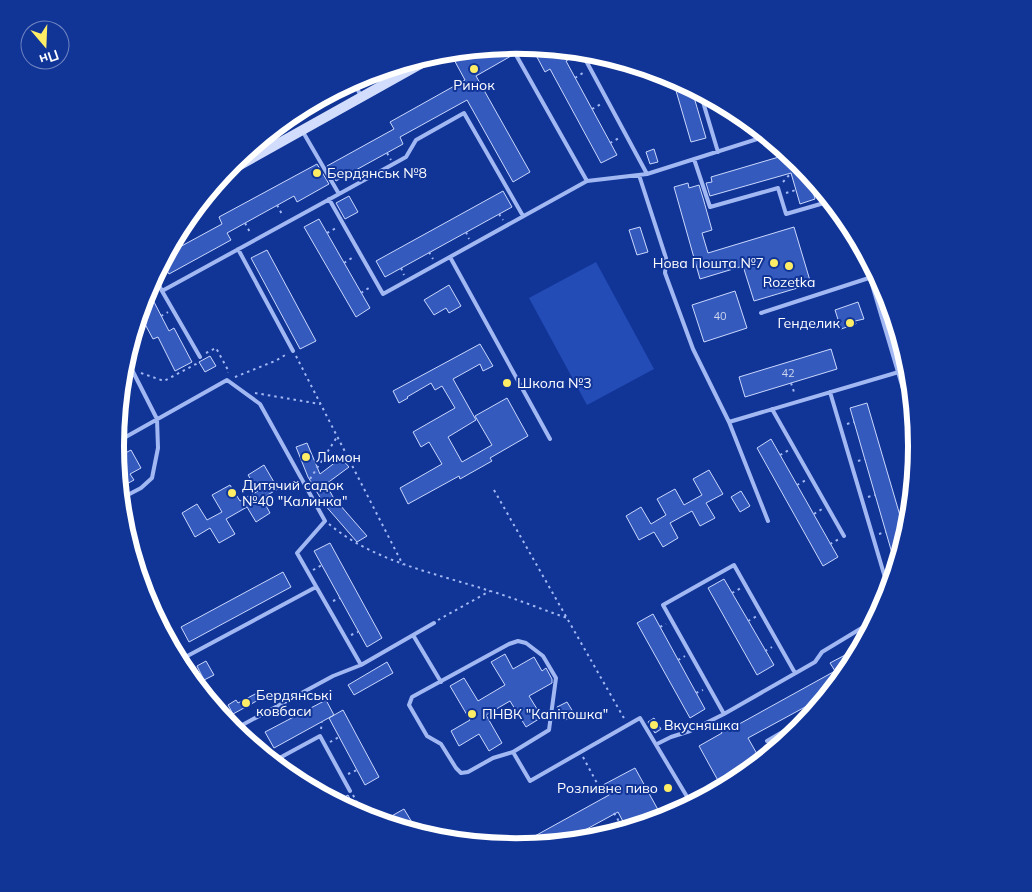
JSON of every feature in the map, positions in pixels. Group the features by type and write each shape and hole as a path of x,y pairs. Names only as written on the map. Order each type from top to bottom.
{"main road":[{"path":"247,161 410,68"}],"lane":[{"path":"516,54 587,181"},
{"path":"586,60 647,174"},
{"path":"385,77 388,82"},
{"path":"357,88 362,97"},
{"path":"703,101 718,152"},
{"path":"162,291 406,157 416,140 464,113 523,216"},
{"path":"302,130 339,194"},
{"path":"329,200 383,294 587,181 647,174 758,139"},
{"path":"694,159 710,207 778,188 786,214 824,203"},
{"path":"639,175 666,258 665,273 693,350 729,422 768,522"},
{"path":"238,250 293,351"},
{"path":"450,257 550,439"},
{"path":"761,313 870,278"},
{"path":"159,285 200,357"},
{"path":"127,495 141,488 152,478 158,448 157,419 131,368"},
{"path":"128,386 133,371"},
{"path":"729,422 901,372"},
{"path":"124,438 227,380 260,404 325,521 297,553 361,666"},
{"path":"830,392 885,578"},
{"path":"772,409 844,536"},
{"path":"724,714 663,605 734,565 795,673"},
{"path":"186,657 316,587"},
{"path":"241,725 333,676 361,666 434,623"},
{"path":"656,744 690,731 724,714 816,662 822,652 864,627"},
{"path":"413,635 440,682"},
{"path":"518,641 534,648 543,656 556,678 549,730 513,752 492,758 468,772 460,773 441,744 427,736 409,705 412,697 509,644 518,641"},
{"path":"513,752 530,781 640,718 689,798"},
{"path":"767,740 788,728"},
{"path":"279,758 320,736 350,791"}],"path":[{"path":"575,78 591,69"},
{"path":"592,109 608,100"},
{"path":"610,142 626,134"},
{"path":"778,188 791,173"},
{"path":"780,194 796,190"},
{"path":"277,205 287,223"},
{"path":"245,223 254,240"},
{"path":"327,234 343,224"},
{"path":"344,263 360,254"},
{"path":"361,293 377,284"},
{"path":"133,371 164,381 196,364 200,357 216,348 228,370 227,380 275,362 293,351 403,565"},
{"path":"791,383 797,402"},
{"path":"241,390 320,404"},
{"path":"306,486 337,437"},
{"path":"780,455 794,447"},
{"path":"797,485 810,477"},
{"path":"494,490 628,725"},
{"path":"814,514 827,507"},
{"path":"325,521 344,538 403,565 490,591 568,618"},
{"path":"830,544 844,536"},
{"path":"308,573 322,565"},
{"path":"732,593 746,585"},
{"path":"434,623 490,591"},
{"path":"325,745 339,737"},
{"path":"580,752 605,798"},
{"path":"343,777 356,770"},
{"path":"350,791 358,804"},
{"path":"614,813 621,824"}],"shaded area":[{"path":"596,262 654,369 587,405 529,298"}],"building":[{"path":"510,54 511,56 476,76 530,172 513,182 467,100 400,137 403,144 336,181 327,166 394,129 390,122 465,80 454,59"},
{"path":"536,55 572,58 566,61 617,155 601,163 550,69 545,72"},
{"path":"675,88 694,97 706,138 691,142"},
{"path":"654,149 658,162 650,164 646,152"},
{"path":"781,157 811,187 815,199 800,204 791,173 710,196 706,183 712,182 711,177"},
{"path":"317,164 329,184 297,202 294,196 227,233 231,240 169,274 166,269 177,248 222,224 219,217"},
{"path":"688,183 689,188 699,185 703,198 712,230 702,233 708,253 794,227 811,284 754,301 743,266 700,279 674,187"},
{"path":"503,191 512,207 385,277 376,261"},
{"path":"349,196 358,212 345,219 336,203"},
{"path":"319,219 370,308 356,317 304,227"},
{"path":"640,227 648,252 637,255 629,230"},
{"path":"267,250 316,341 300,349 251,258"},
{"path":"449,285 461,306 449,313 446,308 434,315 424,300"},
{"path":"735,291 747,328 704,342 692,305"},
{"path":"153,299 169,331 174,328 192,362 175,371 158,337 153,339 144,323"},
{"path":"858,302 864,319 855,321 856,324 841,329 835,310"},
{"path":"480,344 493,366 483,371 480,364 453,379 476,420 448,437 462,462 492,445 475,416 507,398 528,436 490,458 492,461 460,479 459,476 408,504 400,488 442,464 429,442 421,447 413,432 455,408 442,386 435,390 431,383 399,403 393,391"},
{"path":"831,349 837,369 745,397 739,377"},
{"path":"210,356 216,366 205,372 199,362"},
{"path":"867,403 901,520 893,555 850,408"},
{"path":"771,439 838,557 823,566 757,448"},
{"path":"307,443 320,474 341,458 349,467 326,484 333,497 367,536 357,542 324,504 308,477 296,447"},
{"path":"131,450 141,468 130,474 134,480 126,484 125,472 124,454"},
{"path":"264,465 278,489 262,498 270,513 256,522 247,507 226,519 235,534 219,543 210,528 195,537 182,513 197,504 207,520 222,512 212,495 230,485 240,501 258,491 248,475"},
{"path":"709,470 723,494 706,503 715,518 700,526 692,511 670,523 678,538 663,547 654,532 639,540 626,516 641,507 651,524 666,515 657,499 675,489 684,505 702,495 693,479"},
{"path":"741,491 750,506 740,512 731,497"},
{"path":"330,543 382,638 367,647 314,551"},
{"path":"283,572 291,587 189,642 181,627"},
{"path":"724,579 774,665 757,675 708,588"},
{"path":"653,614 705,709 690,718 637,623"},
{"path":"849,653 813,703 748,738 758,755 719,782 699,746 722,733 719,728 729,722 732,728 835,671 830,663"},
{"path":"505,654 513,669 534,657 542,671 546,668 552,683 529,696 542,717 526,727 510,701 486,715 502,743 489,751 479,734 459,746 451,731 470,720 450,686 464,678 478,701 505,685 491,662"},
{"path":"206,661 214,675 204,680 197,666"},
{"path":"387,662 393,673 354,695 348,685"},
{"path":"259,692 262,698 233,714 228,705 236,700 238,703"},
{"path":"326,700 334,715 274,748 265,732"},
{"path":"567,702 575,715 565,720 557,707"},
{"path":"343,710 379,777 365,785 329,718"},
{"name":"Вкусняшка","path":"654,718 661,729 655,733 648,722"},
{"path":"635,768 659,811 624,823 618,812 579,833 532,837 609,795 603,785"},
{"path":"348,795 352,802 343,798"},
{"path":"404,809 414,825 390,817"}],"place":[{"name":"Ринок","path":"474,69"},
{"name":"Бердянськ №8","path":"317,173"},
{"name":"Нова Пошта №7","path":"774,263"},
{"name":"Rozetka","path":"789,266"},
{"name":"Генделик","path":"850,323"},
{"name":"Школа №3","path":"507,383"},
{"name":"Лимон","path":"306,457"},
{"name":"Дитячий садок №40 \"Калинка\"","path":"232,493"},
{"name":"Бердянські ковбаси","path":"246,703"},
{"name":"ПНВК \"Капітошка\"","path":"472,714"},
{"name":"Вкусняшка","path":"654,725"},
{"name":"Розливне пиво","path":"668,788"}]}
